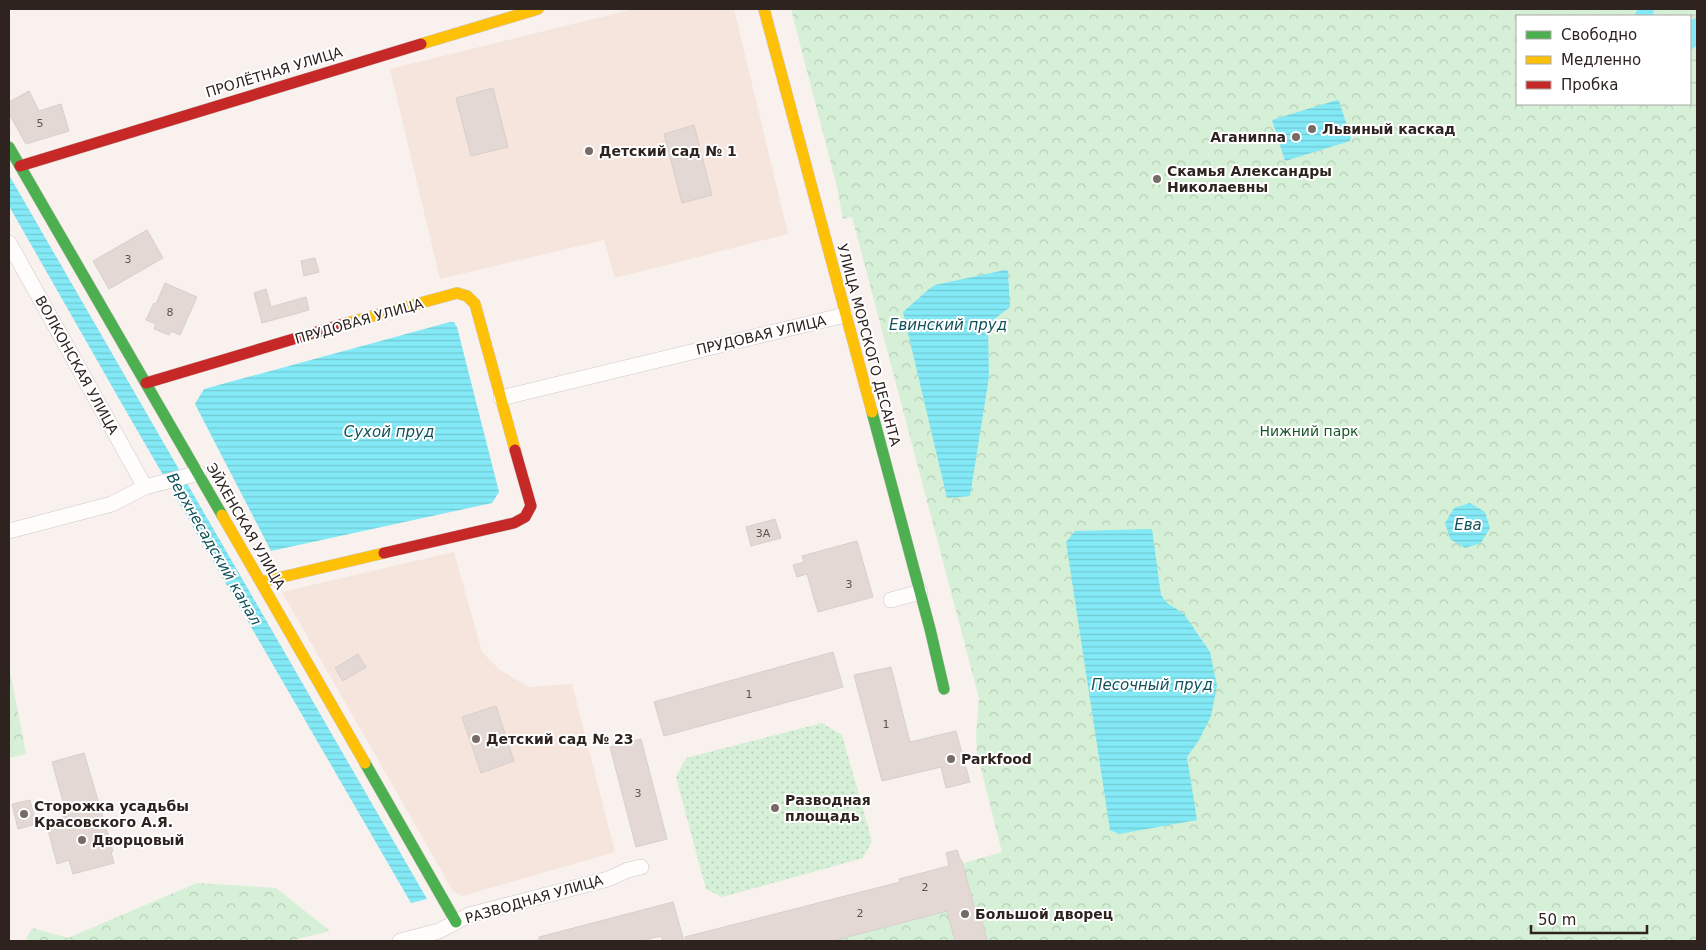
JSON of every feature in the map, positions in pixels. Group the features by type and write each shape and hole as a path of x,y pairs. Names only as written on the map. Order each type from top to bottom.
{"street":[{"name":"ПРОЛЁТНАЯ УЛИЦА","path":"20,166 538,9"},
{"name":"УЛИЦА МОРСКОГО ДЕСАНТА","path":"764,9 920,592 944,690"},
{"name":"ЭЙХЕНСКАЯ УЛИЦА","path":"9,147 146,383 193,475 261,582 456,922"},
{"name":"ВОЛКОНСКАЯ УЛИЦА","path":"9,243 145,487"},
{"name":"ПРУДОВАЯ УЛИЦА","path":"146,383 457,293 467,296 475,304 532,506 525,517 514,523 261,582"},
{"name":"ПРУДОВАЯ УЛИЦА","path":"501,398 845,315"},
{"path":"9,531 112,504 145,487 193,475"},
{"path":"891,600 920,592"},
{"name":"РАЗВОДНАЯ УЛИЦА","path":"400,941 439,931 469,915 608,879 641,867"}],"shaded area":[{"name":"Детский сад № 1","path":"634,9 734,9 788,234 615,278 604,240 440,279 390,69"},
{"name":"Детский сад № 23","path":"454,552 482,652 500,670 529,687 572,684 615,852 462,896 453,891 282,592"}],"green space":[{"name":"Нижний парк","path":"791,9 1697,9 1697,941 984,941 987,940 979,910 975,910 971,892 944,869 1002,852 977,753 976,735 979,698 852,217 843,219 837,187"},
{"path":"9,666 26,754 9,758"},
{"name":"Разводная площадь","path":"822,723 842,735 872,841 863,858 722,897 706,889 676,777 686,758"},
{"path":"197,883 276,888 330,931 290,941 25,941 32,928 68,938"},
{"path":"949,910 951,917 949,918 955,941 830,941 826,927 848,937"}],"water":[{"name":"Львиный каскад","path":"1337,100 1339,101 1351,138 1350,141 1285,161 1272,120"},
{"name":"Верхнесадский канал","path":"9,175 427,899 411,903 126,411 9,206"},
{"name":"Евинский пруд","path":"1005,270 1008,271 1010,307 988,324 989,377 970,496 947,498 903,312 935,285"},
{"name":"Сухой пруд","path":"454,322 457,327 499,492 492,503 271,551 195,404 204,389"},
{"name":"Ева","path":"1470,503 1485,512 1490,528 1481,543 1465,548 1450,539 1445,523 1454,508"},
{"name":"Песочный пруд","path":"1152,529 1161,595 1167,603 1184,614 1210,652 1217,686 1211,716 1199,740 1187,757 1197,820 1119,834 1110,830 1066,542 1075,531"}],"building":[{"path":"493,88 508,147 471,156 456,98"},
{"path":"29,91 39,111 61,104 69,131 26,144 9,114 9,102"},
{"path":"694,125 712,195 682,203 664,134"},
{"path":"147,230 163,258 109,289 93,261"},
{"path":"315,258 319,272 304,276 301,261"},
{"path":"165,283 197,297 180,335 171,331 169,335 154,329 156,324 146,320 154,303 156,304"},
{"path":"266,289 271,307 306,297 309,310 262,323 254,293"},
{"path":"775,519 781,538 751,546 746,527"},
{"path":"857,541 873,597 818,612 807,574 797,577 793,565 804,562 802,556"},
{"path":"833,652 843,687 664,736 654,702"},
{"path":"358,654 366,667 343,681 335,668"},
{"path":"891,667 910,742 956,731 970,782 946,788 941,767 882,781 854,675"},
{"path":"496,706 514,761 481,773 462,717"},
{"path":"641,739 667,839 636,847 610,747"},
{"path":"84,753 113,851 111,852 114,863 73,874 69,860 57,864 46,822 67,816 52,762"},
{"name":"Сторожка усадьбы Красовского А.Я.","path":"30,800 36,824 18,829 12,804"},
{"path":"957,850 962,861 975,910 979,910 987,941 955,941 947,911 832,941 686,941 685,937 900,882 899,879 949,866 946,853"},
{"path":"673,902 684,941 663,941 661,936 642,941 539,941 539,937"}],"waterway":[{"path":"1643,15 1646,9"},
{"path":"1691,39 1697,26"}],"traffic: fast":[{"path":"9,147 222,515"},
{"path":"872,412 930,629 944,689"},
{"path":"365,763 456,922"}],"traffic: slow":[{"path":"421,44 538,9"},
{"path":"764,9 872,412"},
{"path":"347,323 457,293 467,296 475,304 515,450"},
{"path":"222,515 365,763"},
{"path":"261,582 384,553"}],"traffic: jam":[{"path":"20,166 421,44"},
{"path":"146,383 347,323"},
{"path":"384,553 514,523 525,517 531,506 515,450"}],"place":[{"name":"Львиный каскад","path":"1312,129"},
{"name":"Аганиппа","path":"1296,137"},
{"name":"Детский сад № 1","path":"589,151"},
{"name":"Скамья Александры Николаевны","path":"1157,179"},
{"name":"Детский сад № 23","path":"476,739"},
{"name":"Parkfood","path":"951,759"},
{"name":"Разводная площадь","path":"775,808"},
{"name":"Сторожка усадьбы Красовского А.Я.","path":"24,814"},
{"name":"Дворцовый","path":"82,840"},
{"name":"Большой дворец","path":"965,914"}]}
